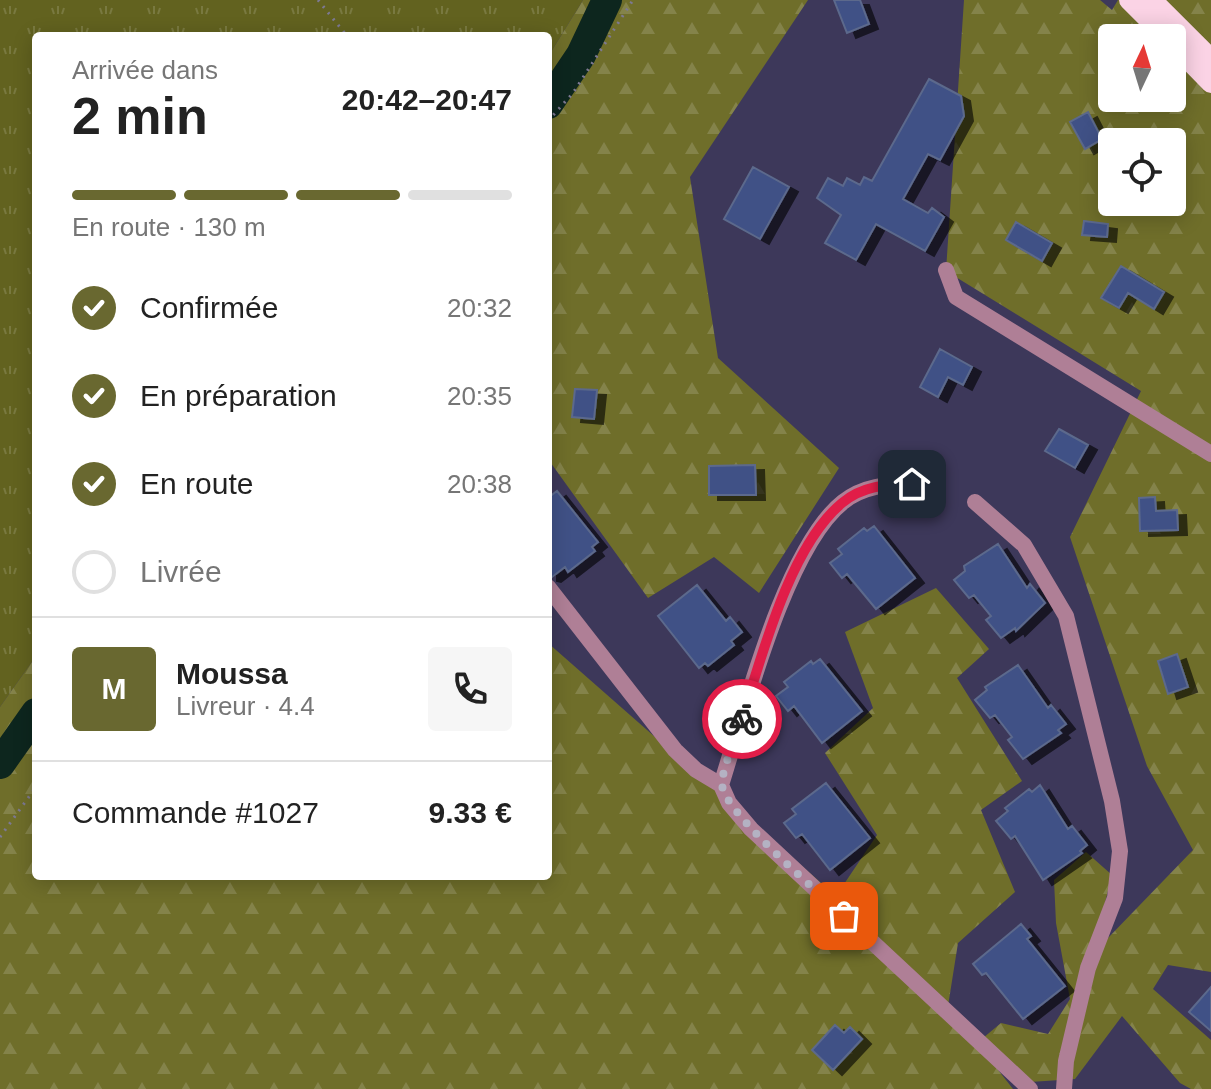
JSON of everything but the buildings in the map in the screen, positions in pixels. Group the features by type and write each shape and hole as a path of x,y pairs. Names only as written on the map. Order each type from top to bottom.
{"main road":[{"path":"1129,0 1153,24"},
{"path":"1152,0 1211,59"},
{"path":"1186,57 1211,83"}],"street":[{"path":"946,270 956,297 1211,454"},
{"path":"721,785 776,612 820,524 844,501 878,484 912,484"},
{"path":"975,502 1024,545 1066,616 1112,801 1120,851 1115,898 1088,968 1066,1061 1064,1089"},
{"path":"552,592 675,750 696,770 721,785 729,803 751,829 1030,1089"}],"path":[{"path":"318,0 344,32"},
{"path":"552,117 573,93 633,0"},
{"path":"0,837 32,793"}],"green space":[{"path":"0,0 583,0 552,50 552,32 32,32 32,662 0,707"},
{"path":"583,0 808,0 690,177 718,358 839,468 759,593 714,557 648,598 552,465 552,50"},
{"path":"964,0 1100,0 1112,10 1118,0 1211,0 1211,972 1168,965 1153,989 1211,1040 1211,1089 1191,1089 1180,1083 1122,1016 1075,1079 1030,1082 983,1038 1001,1023 1048,1034 1070,999 1056,923 1054,880 1086,852 1112,875 1097,934 1108,938 1193,850 1147,766 1070,537 1141,391 946,271"},
{"path":"936,588 989,649 957,678 1022,781 981,810 1015,892 958,943 948,1006 1013,1089 0,1089 0,707 32,662 32,880 552,880 552,647 836,896 877,835 825,753 873,708 845,632"}],"waterway":[{"path":"552,98 581,55 607,0"},
{"path":"0,764 32,719"}],"way so far":[{"path":"742,719 721,785 729,803 751,829 844,916"}],"route":[{"path":"742,719 776,612 820,524 844,501 878,484 912,484"}]}
